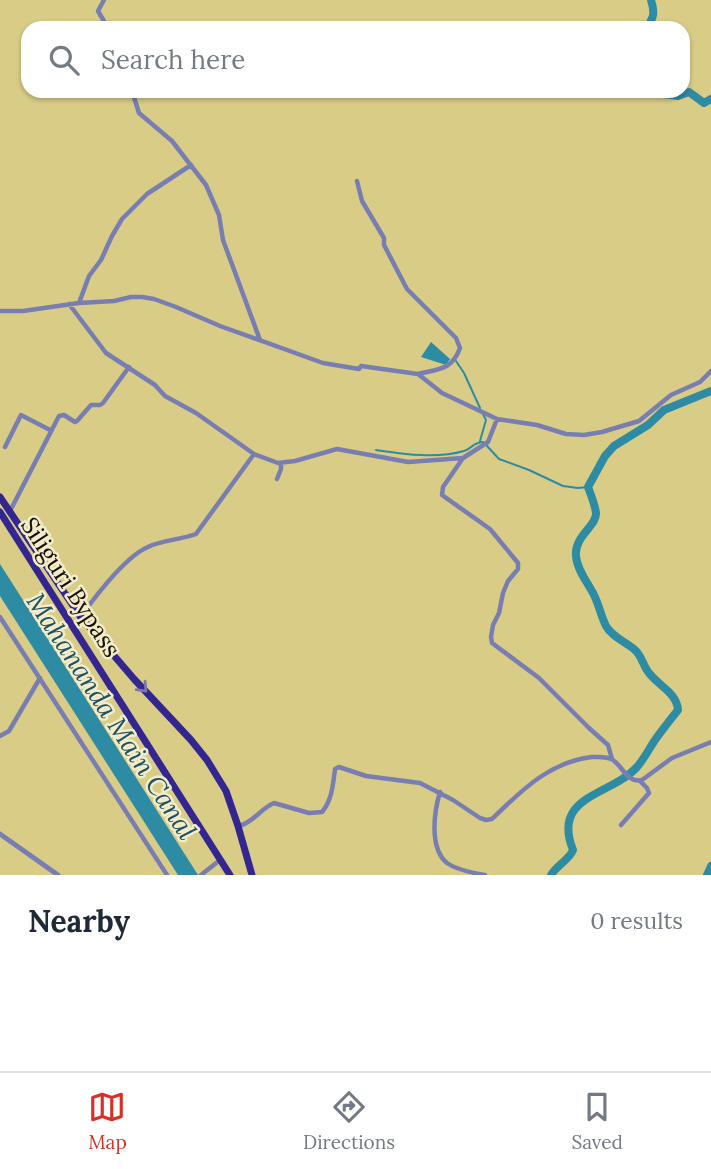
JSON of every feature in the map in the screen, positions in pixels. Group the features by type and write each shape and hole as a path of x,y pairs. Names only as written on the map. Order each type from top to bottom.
{"highway":[{"path":"0,497 7,516 80,616 207,760 226,791 252,875"},
{"name":"Siliguri Bypass","path":"0,512 7,516 230,875"}],"street":[{"path":"104,0 98,11 104,21"},
{"path":"134,98 139,113 172,141 206,184 219,215 223,240 260,340"},
{"path":"79,303 89,276 101,260 122,219 147,194 191,164"},
{"path":"0,312 131,297 154,299 323,363 418,374 448,367 460,348 456,338 407,289 384,245 384,238 362,201 357,181"},
{"path":"69,304 106,353 130,367 165,396 195,413 254,454 278,463 337,449 408,462 464,458"},
{"path":"7,516 59,416 64,415 77,421 91,405 103,403 130,367"},
{"path":"418,374 442,393 497,419 584,435 639,421 671,395 699,382 711,371"},
{"path":"5,447 21,415 50,430"},
{"path":"497,419 486,444 464,458 443,486 442,495 490,528 518,563 518,569 508,581 503,593 491,637 492,643 539,678 608,745 612,759 632,780 639,781 648,788 649,793 621,825"},
{"path":"74,627 92,600 134,555 153,545 196,534 254,454"},
{"path":"277,479 281,463"},
{"path":"0,617 167,875"},
{"path":"0,736 9,731 40,678"},
{"path":"639,781 672,758 711,742"},
{"path":"238,826 249,822 274,803 309,813 322,812 335,784 335,769 339,766 366,776 412,781 440,792 486,820 492,819 531,782 553,768 581,759 612,759"},
{"path":"440,792 434,824 440,854 451,865 485,875"},
{"path":"0,834 58,875"},
{"path":"202,874 220,860"}],"water":[{"path":"431,342 450,359 446,365 421,357"},
{"path":"0,564 198,875 178,875 0,596"}],"waterway":[{"path":"651,0 651,21"},
{"path":"690,93 704,103 711,99"},
{"path":"456,361 480,408"},
{"path":"551,875 573,850 568,832 570,818 577,807 626,777 637,767 678,710 674,699 649,673 637,652 609,630 578,566 578,543 596,513 588,487 605,456 614,446 648,425 664,410 711,391"},
{"path":"480,441 486,420 483,414"},
{"path":"376,450 442,455 464,451 483,442"},
{"path":"487,446 499,459 563,486 588,487"},
{"path":"707,875 711,866"}],"water label":[{"name":"Mahananda Main Canal","path":"112,716"}]}
